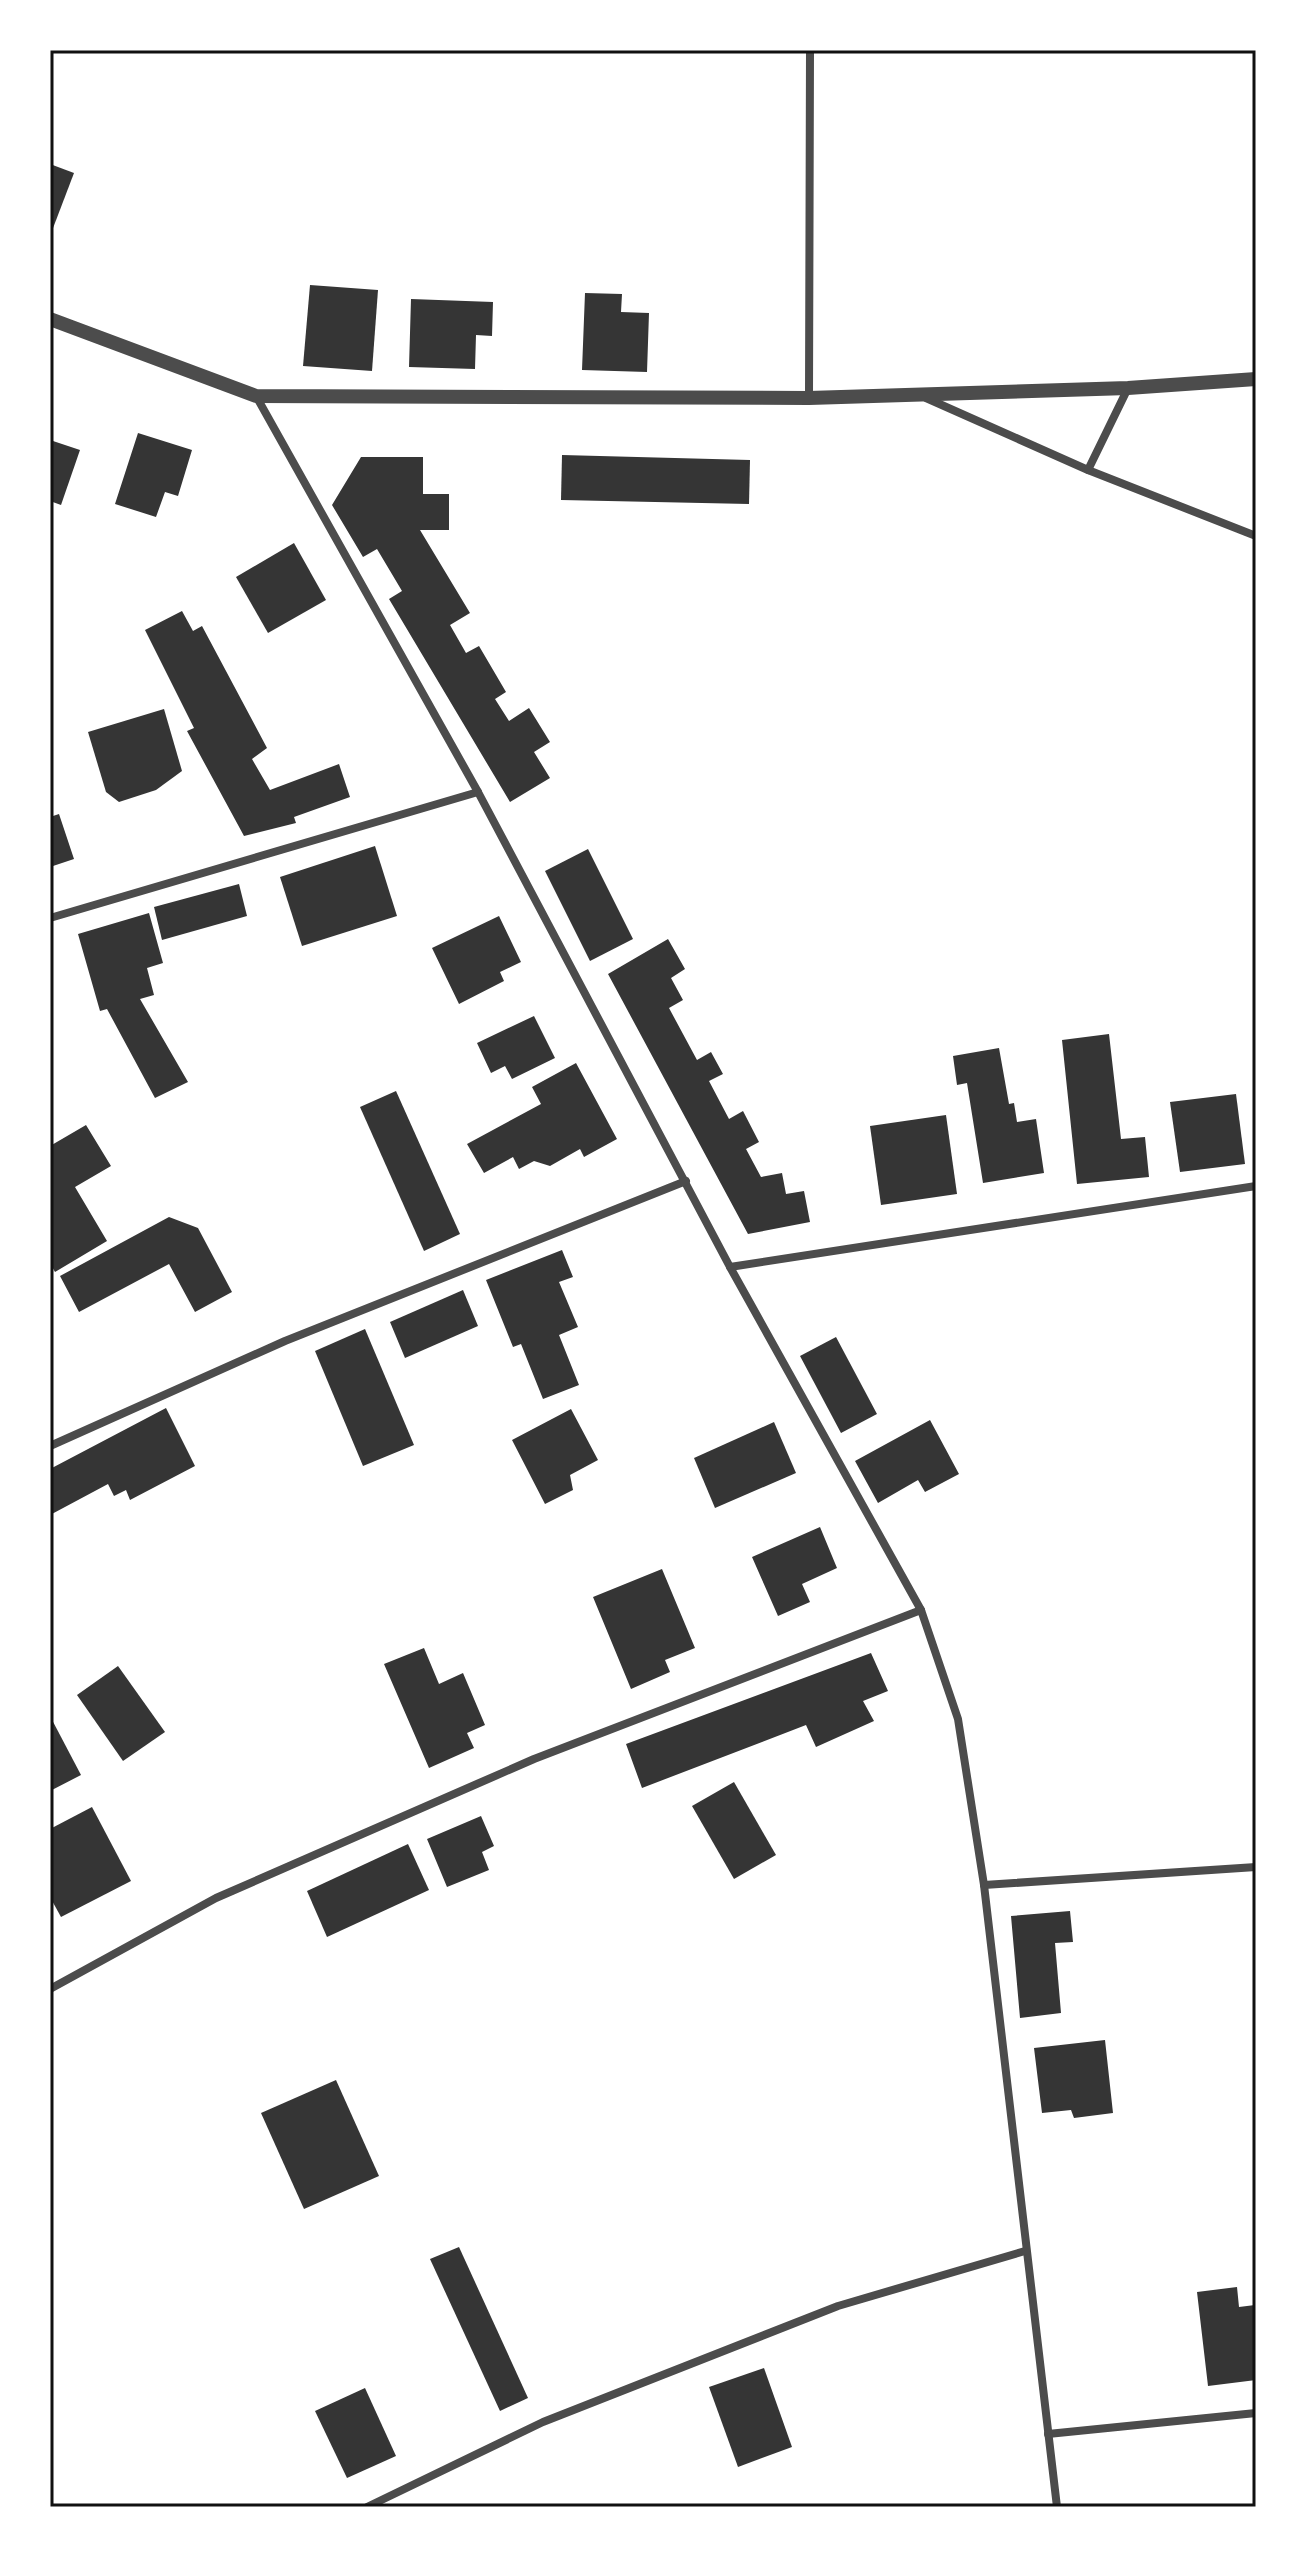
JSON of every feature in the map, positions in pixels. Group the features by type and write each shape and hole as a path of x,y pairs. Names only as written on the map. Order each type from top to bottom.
{"street":[{"path":"809,398 810,50"},
{"path":"50,319 256,396 809,398 1128,388 1256,379"},
{"path":"1088,470 1128,388"},
{"path":"256,396 478,792 730,1267 921,1610 958,1719 984,1885 1057,2507"},
{"path":"921,396 1088,470 1256,536"},
{"path":"50,918 478,792"},
{"path":"50,1446 285,1341 686,1181"},
{"path":"730,1267 1256,1186"},
{"path":"50,1989 216,1898 534,1759 921,1610"},
{"path":"984,1885 1256,1867"},
{"path":"367,2507 543,2422 838,2306 1025,2251"},
{"path":"1048,2434 1256,2413"}],"building":[{"path":"50,164 74,173 50,236"},
{"path":"310,285 378,290 372,371 303,366"},
{"path":"585,293 622,294 621,312 649,313 647,372 582,370"},
{"path":"411,299 493,302 492,336 476,335 475,369 409,367"},
{"path":"138,433 192,450 178,496 165,492 156,517 115,504"},
{"path":"50,440 80,450 61,505 50,501"},
{"path":"562,455 750,460 749,504 561,500"},
{"path":"361,457 423,457 423,494 449,494 449,530 420,530 470,613 450,625 466,653 479,646 506,692 495,699 509,721 529,708 550,742 534,752 550,778 510,802 389,599 402,591 377,549 363,557 332,505"},
{"path":"294,543 326,600 268,633 236,577"},
{"path":"182,611 193,631 202,626 267,748 252,759 270,790 339,764 350,797 294,817 296,823 244,836 187,731 194,728 145,630"},
{"path":"164,709 182,771 156,790 119,802 106,792 88,732"},
{"path":"59,814 74,859 50,867 50,817"},
{"path":"375,846 397,916 302,946 280,877"},
{"path":"588,849 633,939 590,961 545,871"},
{"path":"239,884 247,916 162,940 154,907"},
{"path":"149,913 163,963 147,968 154,995 140,999 188,1082 155,1098 107,1009 100,1011 78,934"},
{"path":"499,916 521,962 500,972 504,981 459,1004 432,948"},
{"path":"668,939 685,969 671,978 683,1000 669,1008 697,1060 711,1052 723,1074 709,1081 729,1119 743,1111 759,1142 746,1149 761,1177 782,1173 786,1194 804,1191 810,1222 748,1234 608,974"},
{"path":"534,1016 555,1058 512,1079 505,1066 491,1073 477,1043"},
{"path":"1109,1034 1121,1139 1145,1137 1149,1177 1077,1184 1062,1040"},
{"path":"999,1048 1009,1104 1014,1103 1017,1122 1036,1119 1044,1173 983,1183 967,1083 957,1085 953,1056"},
{"path":"576,1063 617,1139 584,1157 580,1149 550,1166 534,1161 519,1169 513,1157 484,1173 467,1144 541,1104 532,1087"},
{"path":"396,1091 460,1234 424,1251 360,1107"},
{"path":"1236,1094 1245,1164 1180,1172 1170,1102"},
{"path":"946,1115 957,1194 881,1205 870,1126"},
{"path":"86,1125 111,1166 75,1187 107,1241 55,1272 50,1263 50,1146"},
{"path":"169,1217 198,1228 232,1292 195,1312 169,1264 79,1312 60,1276"},
{"path":"562,1250 573,1277 559,1282 578,1327 559,1335 579,1385 543,1399 521,1344 513,1347 486,1280"},
{"path":"463,1290 478,1326 405,1358 390,1322"},
{"path":"365,1329 414,1445 363,1466 315,1351"},
{"path":"836,1337 877,1414 841,1433 800,1356"},
{"path":"166,1408 195,1466 130,1500 126,1490 114,1496 108,1484 50,1515 50,1469"},
{"path":"571,1409 598,1460 570,1475 573,1490 545,1504 512,1440"},
{"path":"930,1420 959,1474 925,1492 918,1480 878,1503 855,1461"},
{"path":"774,1422 796,1473 715,1508 694,1458"},
{"path":"820,1527 837,1568 802,1584 810,1602 778,1616 752,1557"},
{"path":"662,1569 695,1648 665,1660 670,1672 631,1689 593,1597"},
{"path":"424,1648 439,1684 463,1673 485,1725 467,1733 474,1748 429,1768 384,1664"},
{"path":"871,1653 888,1691 863,1701 874,1721 816,1747 806,1725 642,1788 626,1744"},
{"path":"118,1666 165,1732 123,1761 77,1695"},
{"path":"50,1716 81,1775 50,1791"},
{"path":"734,1782 776,1855 734,1879 692,1806"},
{"path":"92,1807 131,1881 61,1917 50,1897 50,1829"},
{"path":"481,1816 494,1846 482,1852 489,1870 447,1887 427,1839"},
{"path":"408,1844 429,1890 327,1937 307,1891"},
{"path":"1070,1911 1073,1942 1055,1943 1061,2013 1020,2018 1011,1916"},
{"path":"1105,2040 1113,2113 1074,2118 1071,2110 1042,2113 1034,2048"},
{"path":"336,2080 379,2176 304,2209 261,2113"},
{"path":"459,2247 528,2398 500,2411 430,2259"},
{"path":"1237,2287 1239,2307 1255,2305 1256,2380 1208,2386 1197,2292"},
{"path":"764,2368 792,2447 738,2467 709,2387"},
{"path":"365,2388 396,2456 347,2478 315,2411"}]}
